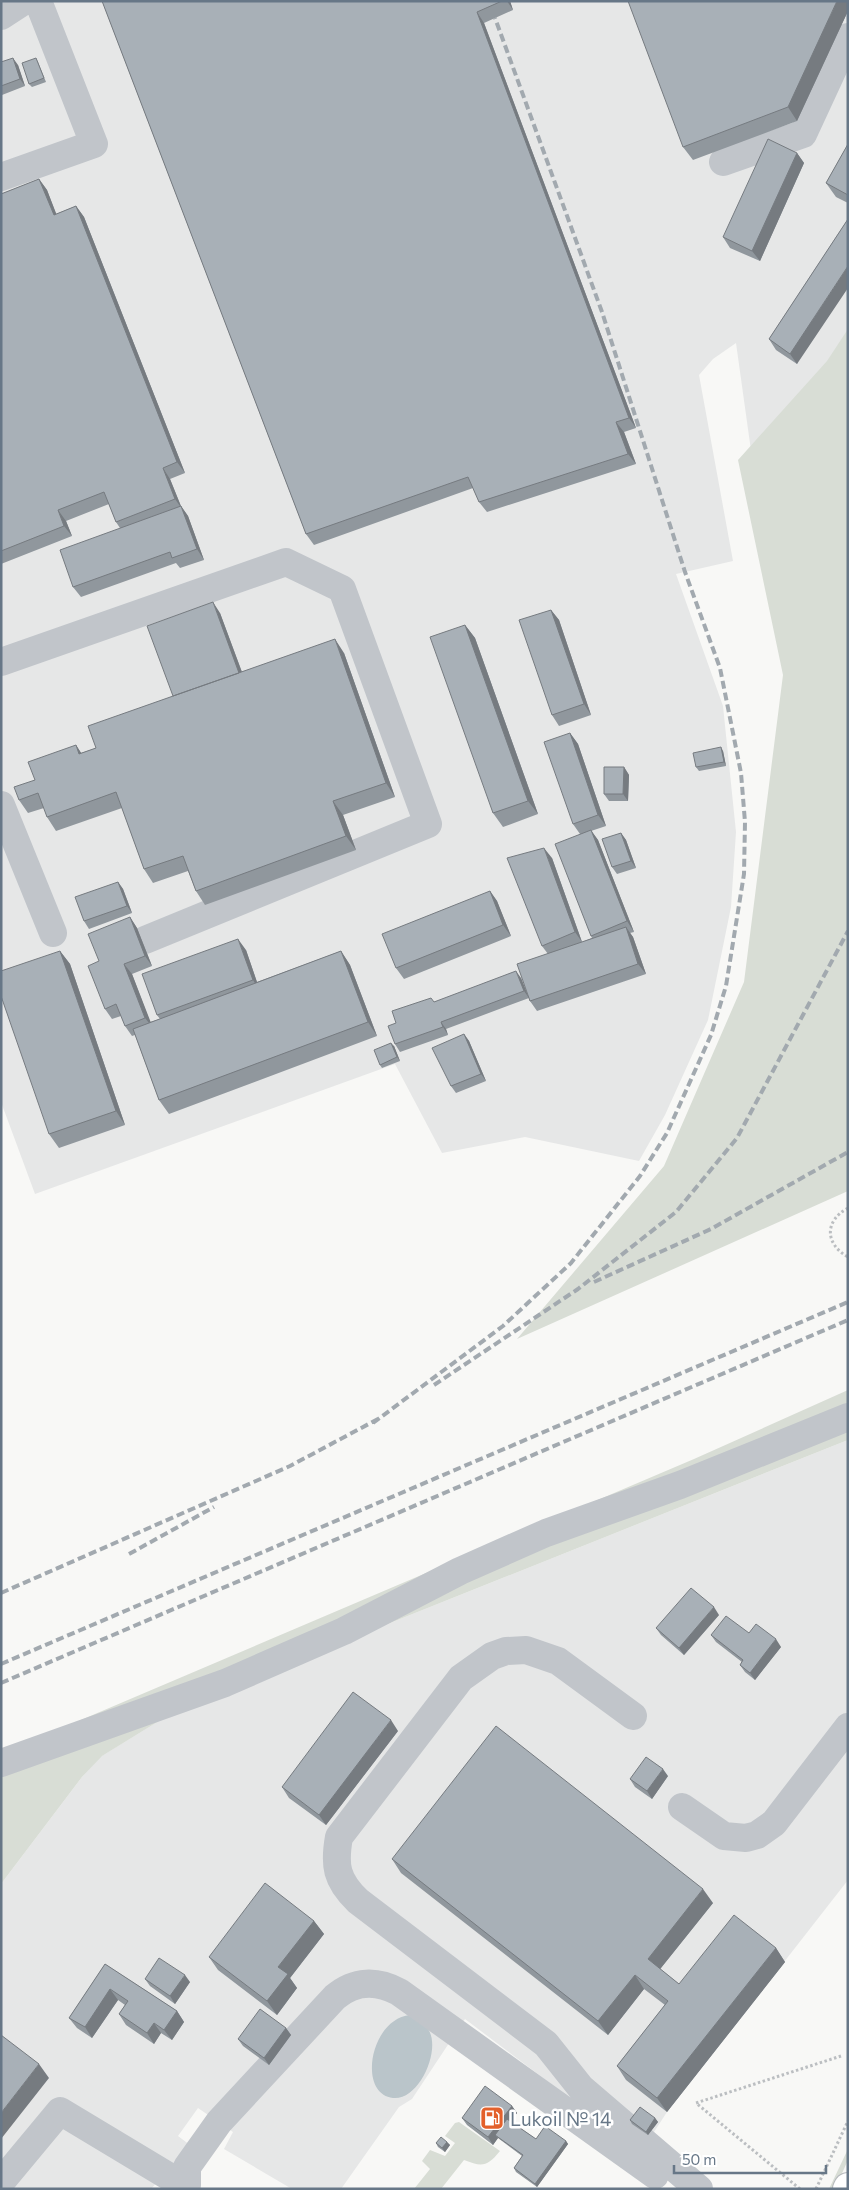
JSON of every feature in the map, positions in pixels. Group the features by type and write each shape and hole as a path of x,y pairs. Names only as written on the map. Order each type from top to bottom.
{"lane":[{"path":"1,16 24,1"},
{"path":"1,177 94,144 38,1"},
{"path":"723,162 803,134 848,37"},
{"path":"1,662 286,562 342,589 428,824 145,940"},
{"path":"1,805 53,933"},
{"path":"1,1763 225,1683 344,1631 460,1571 546,1533 680,1485 848,1417"},
{"path":"634,1716 558,1661 542,1654 506,1651 492,1656 461,1678 339,1837 336,1856 337,1870 342,1882 358,1900 546,2044 581,2088 699,2189"},
{"path":"682,1807 724,1836 746,1838 757,1835 774,1823 848,1727"},
{"path":"1,2182 60,2111 183,2186 187,2167 219,2122 335,1997 348,1987 367,1982 390,1987 488,2056 658,2184"}],"path":[{"path":"848,1208 838,1214 832,1222 831,1237 832,1244 848,1257"},
{"path":"800,2189 696,2103 841,2056"},
{"path":"816,2189 848,2121"}],"shaded area":[{"path":"1,1 848,1 848,655 771,594 736,343 713,359 699,375 733,561 676,574 723,706 736,832 731,907 708,1020 665,1115 639,1161 525,1137 442,1153 395,1064 35,1194 1,1102"},
{"path":"848,329 848,1191 517,1339 664,1166 744,982 783,675 738,460 827,361"},
{"path":"848,1390 848,1440 185,1705 102,1756 82,1777 1,1884 1,1754 694,1459"},
{"path":"848,1440 848,1880 667,2112 641,2152 465,2019 412,2099 399,2107 341,2189 292,2189 224,2149 233,2132 198,2108 178,2136 190,2145 151,2189 1,2189 1,1884 82,1777 100,1757 185,1705"},
{"path":"410,2015 428,2029 432,2038 430,2060 426,2072 419,2083 403,2097 393,2098 382,2093 375,2084 372,2071 373,2056 385,2029 396,2020"},
{"path":"459,2122 500,2151 488,2163 484,2164 475,2164 464,2160 441,2189 414,2189 430,2169 422,2161 430,2150 445,2156 455,2143 445,2136 455,2123"},
{"path":"848,2149 848,2160 835,2189 829,2189"}],"building":[{"path":"102,1 502,1 477,12 629,418 616,422 628,454 479,502 468,477 306,534"},
{"path":"628,1 837,1 788,107 683,147"},
{"path":"13,58 20,79 1,86 1,62"},
{"path":"36,58 44,78 29,84 22,63"},
{"path":"768,139 797,153 752,251 723,237"},
{"path":"848,144 848,195 826,183"},
{"path":"39,179 54,215 76,206 177,462 163,468 175,499 116,522 104,492 58,510 64,526 1,551 1,194"},
{"path":"848,219 848,266 790,354 769,339"},
{"path":"181,506 197,549 172,558 170,552 73,587 60,550"},
{"path":"213,602 239,673 173,696 147,626"},
{"path":"551,610 584,704 552,715 519,620"},
{"path":"465,625 528,801 493,813 430,637"},
{"path":"335,639 386,783 333,801 346,836 196,891 183,856 144,869 116,792 47,817 38,793 19,800 14,787 35,780 28,762 76,745 79,754 96,748 88,726"},
{"path":"570,733 598,815 573,824 544,742"},
{"path":"721,747 724,762 696,767 693,753"},
{"path":"604,767 624,767 623,794 604,794"},
{"path":"591,830 627,921 591,936 555,844"},
{"path":"621,833 631,861 612,867 602,839"},
{"path":"544,848 575,932 542,946 507,858"},
{"path":"118,882 127,906 84,921 75,897"},
{"path":"490,891 503,925 396,968 382,934"},
{"path":"130,917 145,956 124,964 145,1018 125,1026 116,1004 105,1009 88,966 99,961 88,934"},
{"path":"626,927 638,964 530,1001 517,964"},
{"path":"238,939 253,980 157,1015 142,974"},
{"path":"60,951 116,1111 49,1134 1,996 1,971"},
{"path":"341,951 368,1022 159,1100 133,1029"},
{"path":"516,971 524,991 441,1022 443,1027 395,1044 388,1026 396,1023 392,1011 431,998 434,1002"},
{"path":"464,1034 481,1074 451,1086 432,1048"},
{"path":"391,1043 397,1057 380,1065 374,1050"},
{"path":"691,1588 714,1607 679,1648 656,1628"},
{"path":"726,1616 749,1633 756,1624 776,1639 750,1673 740,1665 743,1660 711,1635"},
{"path":"353,1692 391,1720 319,1815 282,1787"},
{"path":"496,1726 703,1889 648,1959 679,1984 734,1915 776,1948 657,2098 617,2066 668,2001 635,1975 598,2021 392,1859"},
{"path":"646,1757 663,1769 647,1791 630,1779"},
{"path":"265,1883 314,1921 278,1967 288,1974 267,2001 209,1957"},
{"path":"159,1958 185,1975 170,1996 145,1979"},
{"path":"105,1964 177,2011 164,2030 154,2023 147,2033 119,2014 128,2001 110,1989 85,2027 69,2018"},
{"path":"260,2009 286,2028 264,2058 238,2039"},
{"path":"1,2035 39,2064 1,2113"},
{"name":"Lukoil № 14","path":"485,2086 512,2106 488,2137 462,2118"},
{"path":"640,2107 655,2118 646,2132 630,2120"},
{"path":"507,2119 536,2139 545,2126 566,2141 535,2184 514,2168 523,2155 495,2135"},
{"path":"441,2137 447,2142 442,2148 436,2143"}],"railway":[{"path":"373,1423 503,1326 571,1263 640,1176 667,1133 711,1035 726,986 744,874 745,822 741,773 720,668 685,572 602,312 495,18"},
{"path":"434,1385 578,1289 676,1212 737,1138 848,931"},
{"path":"594,1282 711,1229 848,1152"},
{"path":"1,1664 848,1302"},
{"path":"1,1683 848,1320"},
{"path":"1,1593 290,1466 378,1419"},
{"path":"129,1554 214,1507"}],"place":[{"name":"Lukoil № 14","path":"492,2118"}]}
